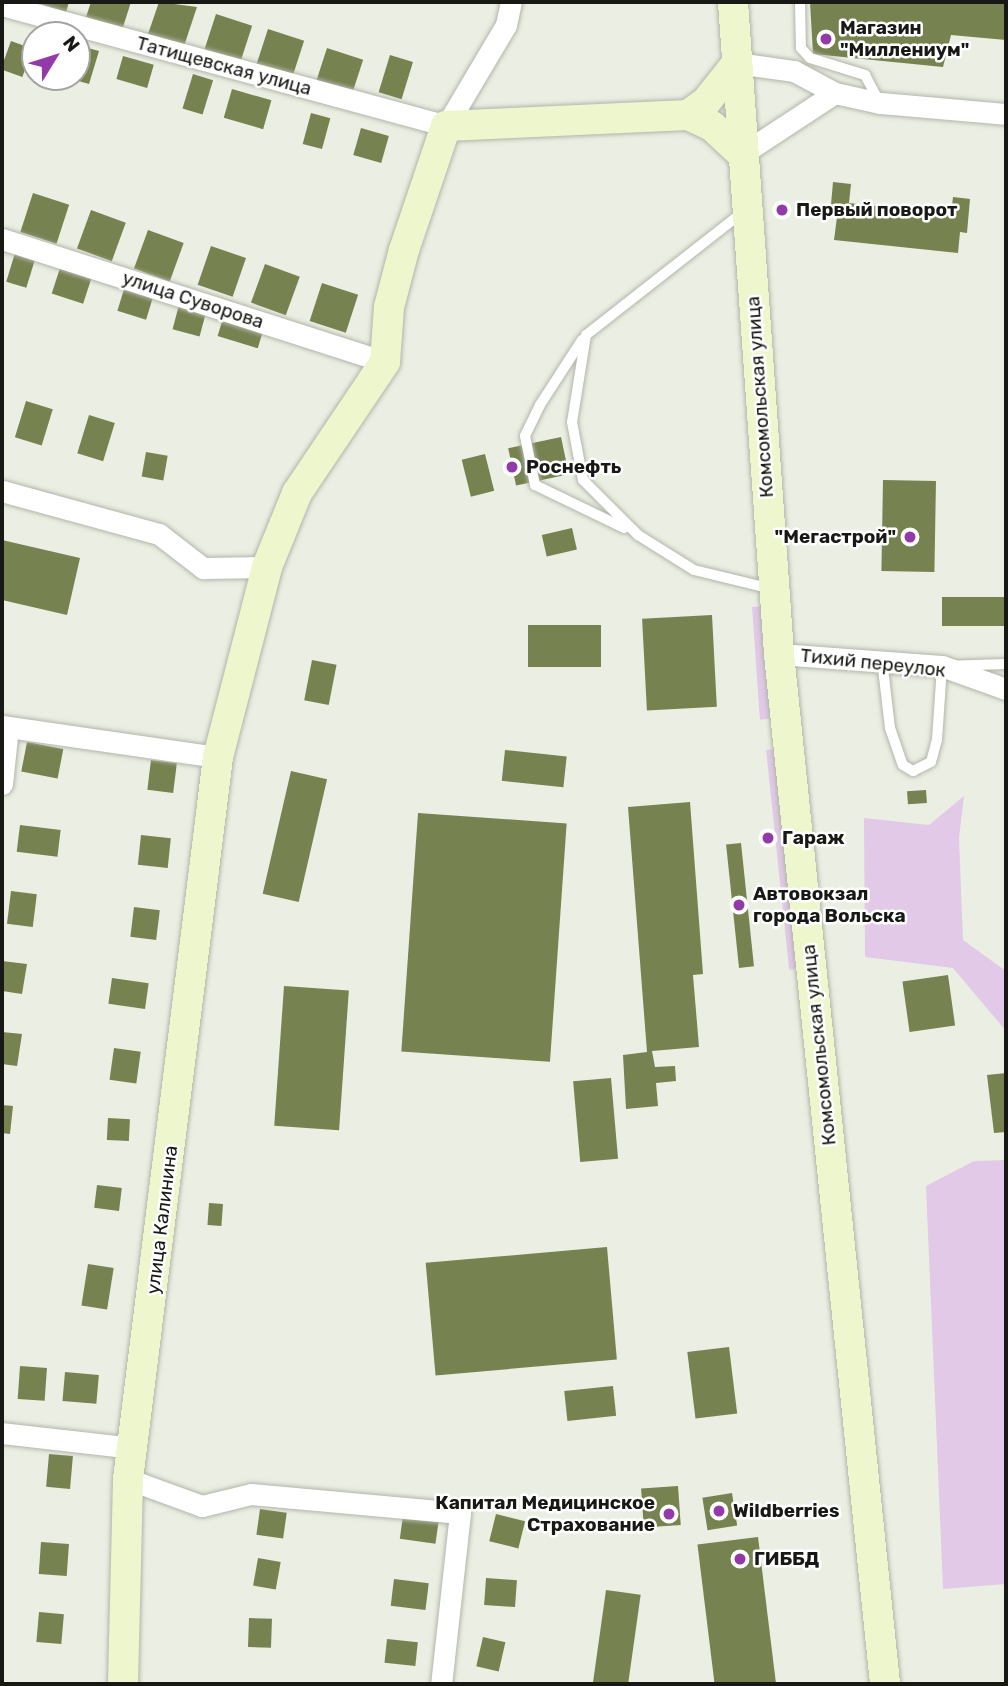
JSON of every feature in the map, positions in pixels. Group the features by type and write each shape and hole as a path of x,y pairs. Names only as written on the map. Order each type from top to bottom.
{"street":[{"path":"385,362 389,307 404,250 446,127 506,25 511,2"},
{"name":"Комсомольская улица","path":"733,2 779,654 885,1684"},
{"name":"Татищевская улица","path":"2,5 446,127"},
{"path":"688,116 706,102 737,62 794,71 835,93 880,103 1006,114"},
{"path":"446,127 688,116 712,126 742,154 835,93"},
{"name":"улица Суворова","path":"2,239 385,362"},
{"name":"улица Калинина","path":"123,1684 128,1479 134,1448 218,757 267,567 296,494 385,362"},
{"path":"2,491 159,534 203,568 267,567"},
{"name":"Тихий переулок","path":"779,654 942,666 1006,689"},
{"path":"2,784 5,727 218,757"},
{"path":"2,1433 134,1448"},
{"path":"128,1479 202,1506 251,1494 460,1513 441,1684"}],"lane":[{"path":"794,71 793,60 801,48 800,2"},
{"path":"801,48 810,58 865,75 880,103"},
{"path":"746,210 586,335 540,405 525,436 535,485 638,535 694,570 774,590"},
{"path":"586,335 572,422 583,480 638,535"},
{"path":"882,660 890,728 903,765 913,771 923,769 934,751 942,666 1006,664"}],"shaded area":[{"path":"765,606 773,719 760,720 752,607"},
{"path":"775,749 798,969 789,970 766,750"},
{"path":"964,796 959,838 963,940 1006,971 1006,1031 953,968 865,957 864,818 929,825"},
{"path":"1006,1160 1006,1584 943,1589 926,1186 974,1161"}],"building":[{"path":"35,2 69,2 66,12"},
{"path":"91,2 131,2 122,30 86,17"},
{"path":"159,2 197,7 184,46 148,34"},
{"path":"810,2 1006,2 1006,40 951,35 943,67 813,54"},
{"path":"216,14 252,26 240,64 204,52"},
{"path":"268,29 304,41 292,79 256,67"},
{"path":"11,41 21,45 21,77 2,70"},
{"path":"327,48 363,60 350,99 314,87"},
{"path":"91,49 99,51 91,77"},
{"path":"390,55 413,62 402,99 379,92"},
{"path":"123,56 154,65 147,88 116,79"},
{"path":"193,74 213,80 203,115 182,108"},
{"path":"232,89 271,100 263,129 224,118"},
{"path":"311,113 330,118 322,149 303,144"},
{"path":"361,128 389,136 381,163 353,155"},
{"path":"833,182 851,184 849,203 951,214 953,197 970,199 967,233 960,232 958,253 834,240 837,217 830,216"},
{"path":"33,193 69,205 56,244 20,232"},
{"path":"91,210 126,223 112,261 77,249"},
{"path":"148,230 184,243 170,282 134,269"},
{"path":"211,246 246,258 233,297 198,285"},
{"path":"15,253 35,259 26,288 6,282"},
{"path":"265,264 300,277 286,315 251,303"},
{"path":"61,265 92,275 83,304 52,294"},
{"path":"322,283 358,295 346,333 310,321"},
{"path":"125,286 154,295 146,320 117,311"},
{"path":"179,305 206,312 200,336 173,329"},
{"path":"224,315 264,327 258,348 218,336"},
{"path":"26,401 53,409 42,446 15,437"},
{"path":"89,415 115,423 103,461 77,453"},
{"path":"561,437 569,474 516,485 508,448"},
{"path":"146,452 168,456 163,480 142,477"},
{"path":"485,454 494,491 471,497 462,460"},
{"path":"883,480 936,481 934,572 881,571"},
{"path":"572,528 577,549 547,556 542,535"},
{"path":"2,540 80,558 67,615 2,600"},
{"path":"942,597 1006,597 1006,626 942,626"},
{"path":"712,615 717,707 647,711 642,619"},
{"path":"528,625 601,625 601,667 528,667"},
{"path":"312,660 337,665 329,705 304,700"},
{"path":"27,742 63,749 58,779 21,771"},
{"path":"505,750 567,756 563,787 502,781"},
{"path":"151,760 177,763 173,793 147,790"},
{"path":"291,771 327,779 299,902 263,894"},
{"path":"926,790 927,803 908,804 907,791"},
{"path":"690,802 703,974 693,975 699,1047 652,1051 655,1067 675,1066 676,1081 656,1083 658,1106 626,1109 623,1055 647,1052 628,807"},
{"path":"418,813 567,823 550,1062 401,1051"},
{"path":"20,825 61,830 57,857 17,852"},
{"path":"141,835 171,838 168,868 138,865"},
{"name":"Автовокзал города Вольска","path":"741,843 754,966 739,968 726,845"},
{"path":"11,891 37,894 33,927 7,924"},
{"path":"134,907 160,910 156,940 130,937"},
{"path":"2,961 27,964 22,994 2,991"},
{"path":"948,975 955,1026 910,1032 902,981"},
{"path":"112,978 149,983 145,1009 108,1004"},
{"path":"284,986 349,991 339,1130 274,1126"},
{"path":"2,1032 22,1034 17,1066 2,1064"},
{"path":"114,1048 141,1052 136,1083 110,1080"},
{"path":"1006,1073 1006,1132 994,1133 987,1075"},
{"path":"611,1078 618,1159 580,1162 573,1081"},
{"path":"2,1105 13,1106 10,1134 2,1133"},
{"path":"108,1118 130,1119 129,1141 107,1140"},
{"path":"97,1185 122,1188 119,1211 94,1208"},
{"path":"209,1203 223,1204 221,1226 207,1225"},
{"path":"607,1247 617,1360 436,1375 426,1263"},
{"path":"88,1264 114,1268 107,1310 81,1305"},
{"path":"729,1347 737,1414 695,1419 687,1352"},
{"path":"20,1366 47,1368 45,1401 18,1399"},
{"path":"65,1372 99,1375 96,1404 62,1401"},
{"path":"613,1386 616,1416 567,1421 564,1391"},
{"path":"49,1454 73,1456 70,1489 46,1487"},
{"path":"678,1486 681,1525 644,1527 641,1489"},
{"name":"Wildberries","path":"732,1493 737,1526 708,1530 702,1498"},
{"path":"260,1509 287,1513 283,1539 256,1535"},
{"path":"496,1514 525,1521 518,1548 489,1541"},
{"path":"403,1516 439,1521 435,1544 400,1539"},
{"path":"758,1537 776,1684 715,1684 697,1544"},
{"path":"41,1542 69,1544 67,1576 39,1574"},
{"path":"258,1558 281,1562 276,1590 253,1586"},
{"path":"486,1578 517,1580 515,1607 484,1605"},
{"path":"394,1579 429,1583 425,1610 391,1606"},
{"path":"606,1590 641,1595 628,1684 593,1684"},
{"path":"39,1612 64,1614 61,1644 36,1642"},
{"path":"249,1618 272,1619 271,1648 248,1647"},
{"path":"483,1637 505,1642 499,1671 476,1666"},
{"path":"387,1639 418,1642 415,1666 384,1663"}],"place":[{"name":"Магазин \"Миллениум\"","path":"826,39"},
{"name":"Первый поворот","path":"782,210"},
{"name":"Роснефть","path":"512,467"},
{"name":"\"Мегастрой\"","path":"910,537"},
{"name":"Гараж","path":"768,838"},
{"name":"Автовокзал города Вольска","path":"739,905"},
{"name":"Wildberries","path":"719,1511"},
{"name":"Капитал Медицинское Страхование","path":"669,1514"},
{"name":"ГИББД","path":"740,1559"}]}
